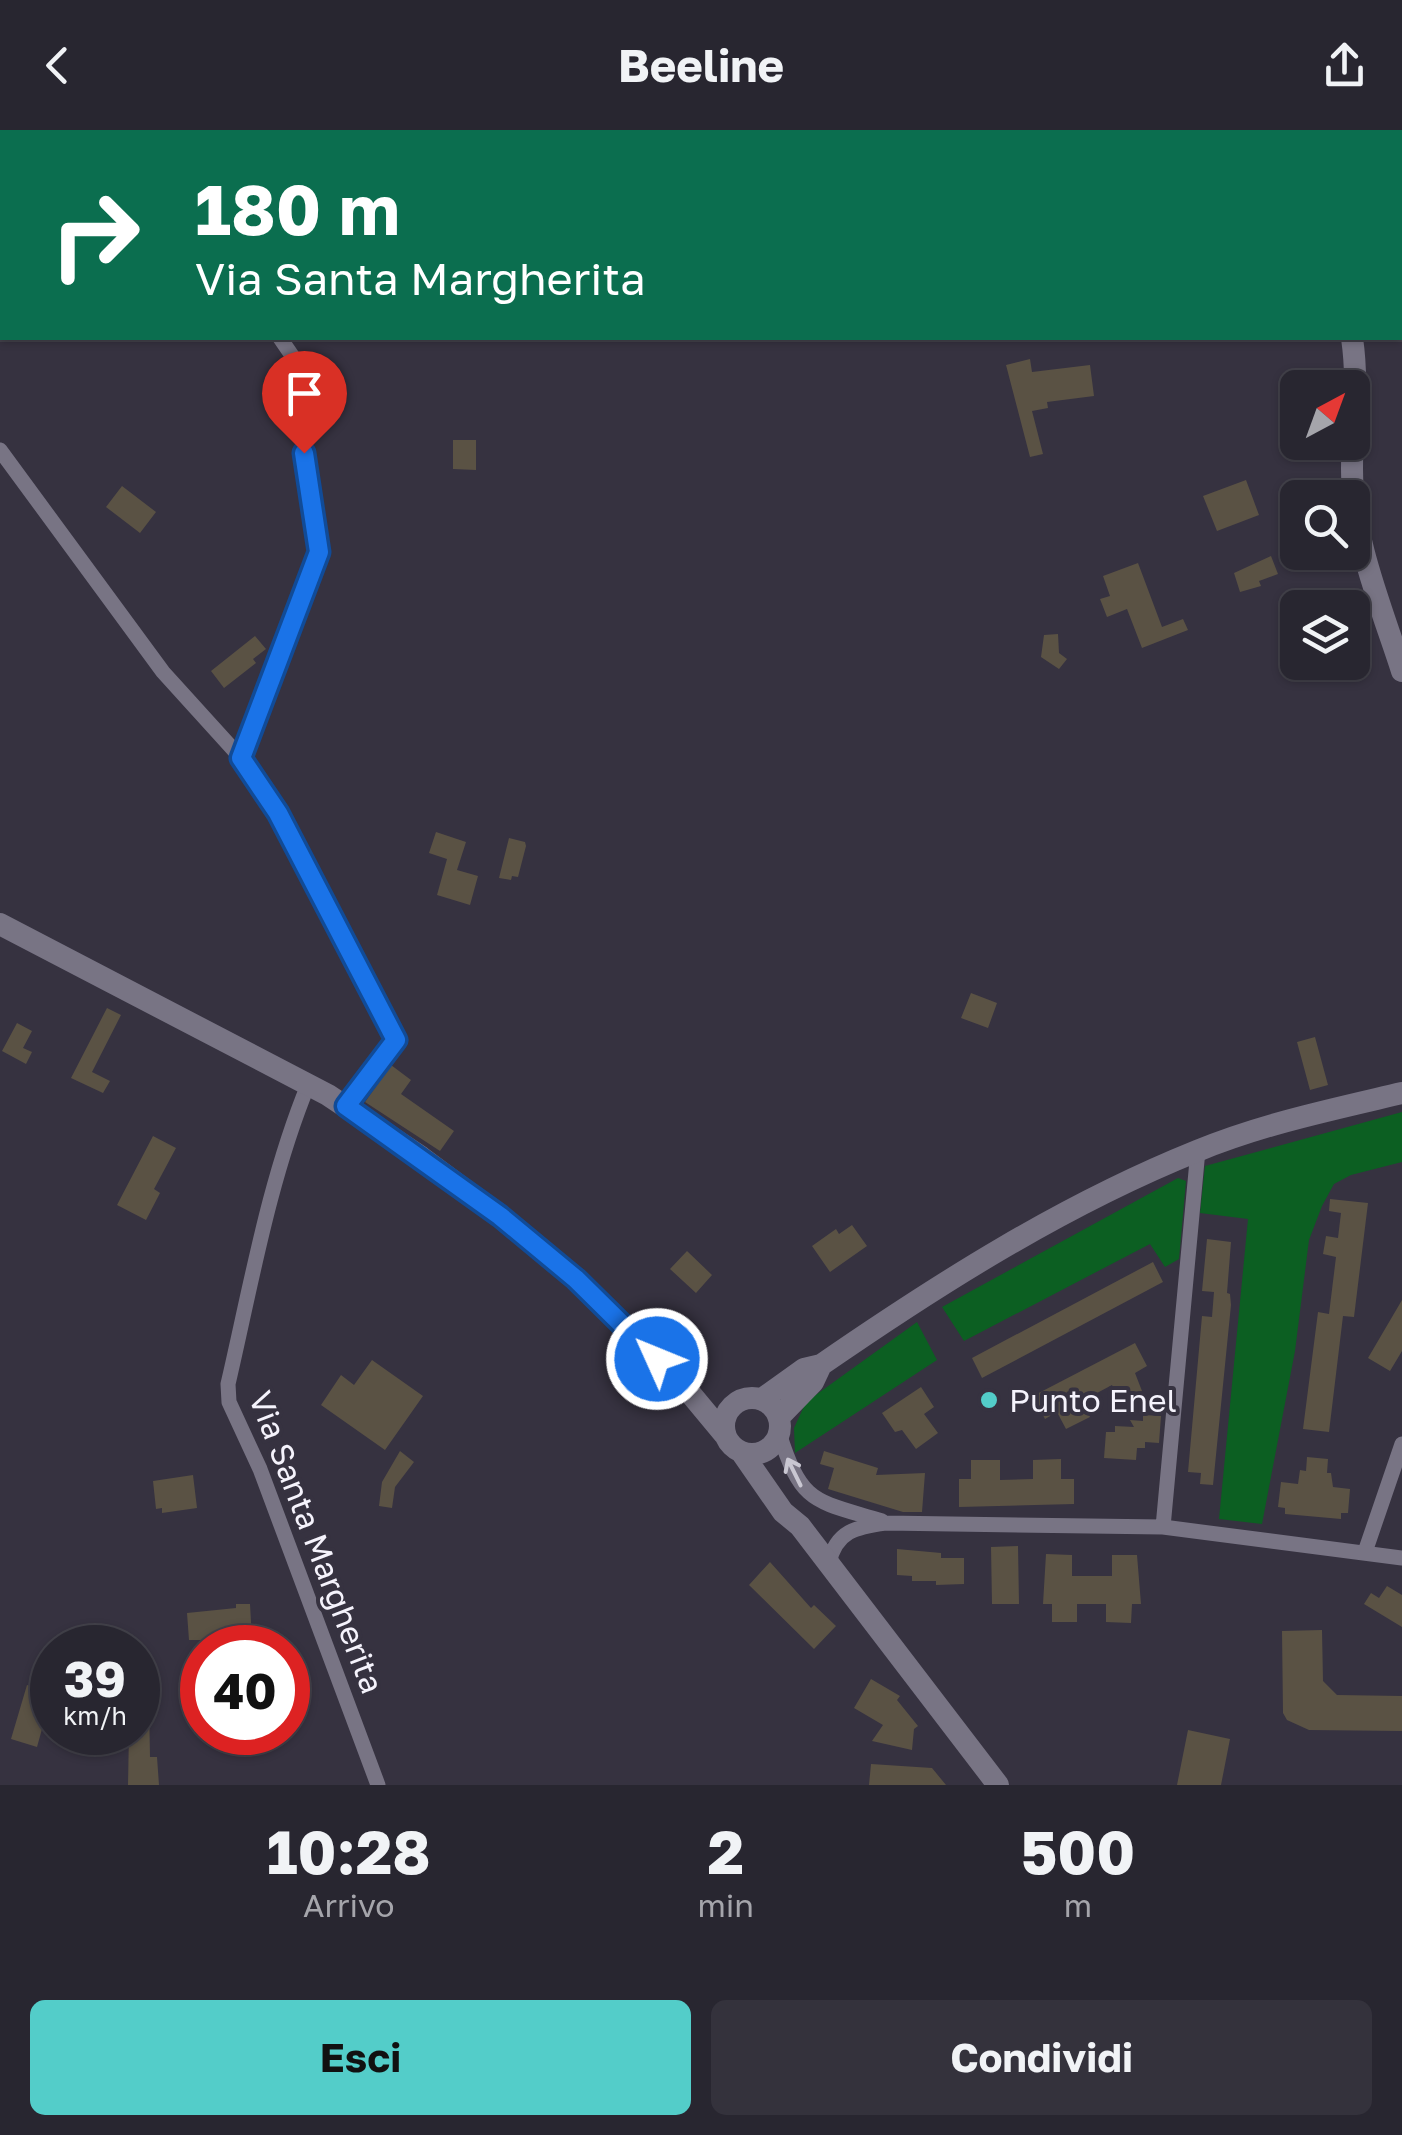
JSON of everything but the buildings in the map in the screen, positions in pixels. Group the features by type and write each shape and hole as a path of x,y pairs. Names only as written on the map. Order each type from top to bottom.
{"street":[{"path":"241,758 319,552 293,357 281,340"},
{"path":"1352,340 1357,372 1352,468 1355,504 1366,563 1402,671"},
{"path":"0,450 163,672 241,758 278,813 396,1040 346,1106"},
{"path":"0,924 346,1106 500,1216 576,1279 675,1376 724,1434 752,1453 793,1505 800,1526 998,1785"},
{"name":"Via Santa Margherita","path":"308,1085 292,1125 257,1260 228,1384 229,1402 260,1469 378,1785"},
{"path":"762,1400 804,1369 821,1366 923,1295 1064,1214 1198,1150 1402,1093"},
{"path":"1162,1527 1198,1150"},
{"path":"752,1453 772,1447 779,1425 821,1366"},
{"path":"675,1376 734,1404"},
{"path":"724,1434 723,1423 734,1404 752,1398 762,1400 779,1425 794,1478 802,1488 821,1502 886,1522"},
{"path":"1364,1552 1402,1444"},
{"path":"829,1563 837,1540 848,1530 886,1522 1162,1527 1402,1558"}],"green space":[{"path":"1402,1112 1402,1162 1351,1175 1334,1184 1309,1240 1295,1351 1262,1524 1219,1519 1248,1219 1200,1213 1205,1166"},
{"path":"1178,1178 1186,1181 1179,1259 1165,1267 1150,1244 964,1341 942,1307"},
{"path":"917,1322 937,1360 795,1453 794,1428 806,1402"}],"place":[{"name":"Punto Enel","path":"989,1400"}],"route":[{"path":"304,453 319,552 241,758 278,813 396,1040 346,1106 500,1216 576,1279 657,1359"}]}
